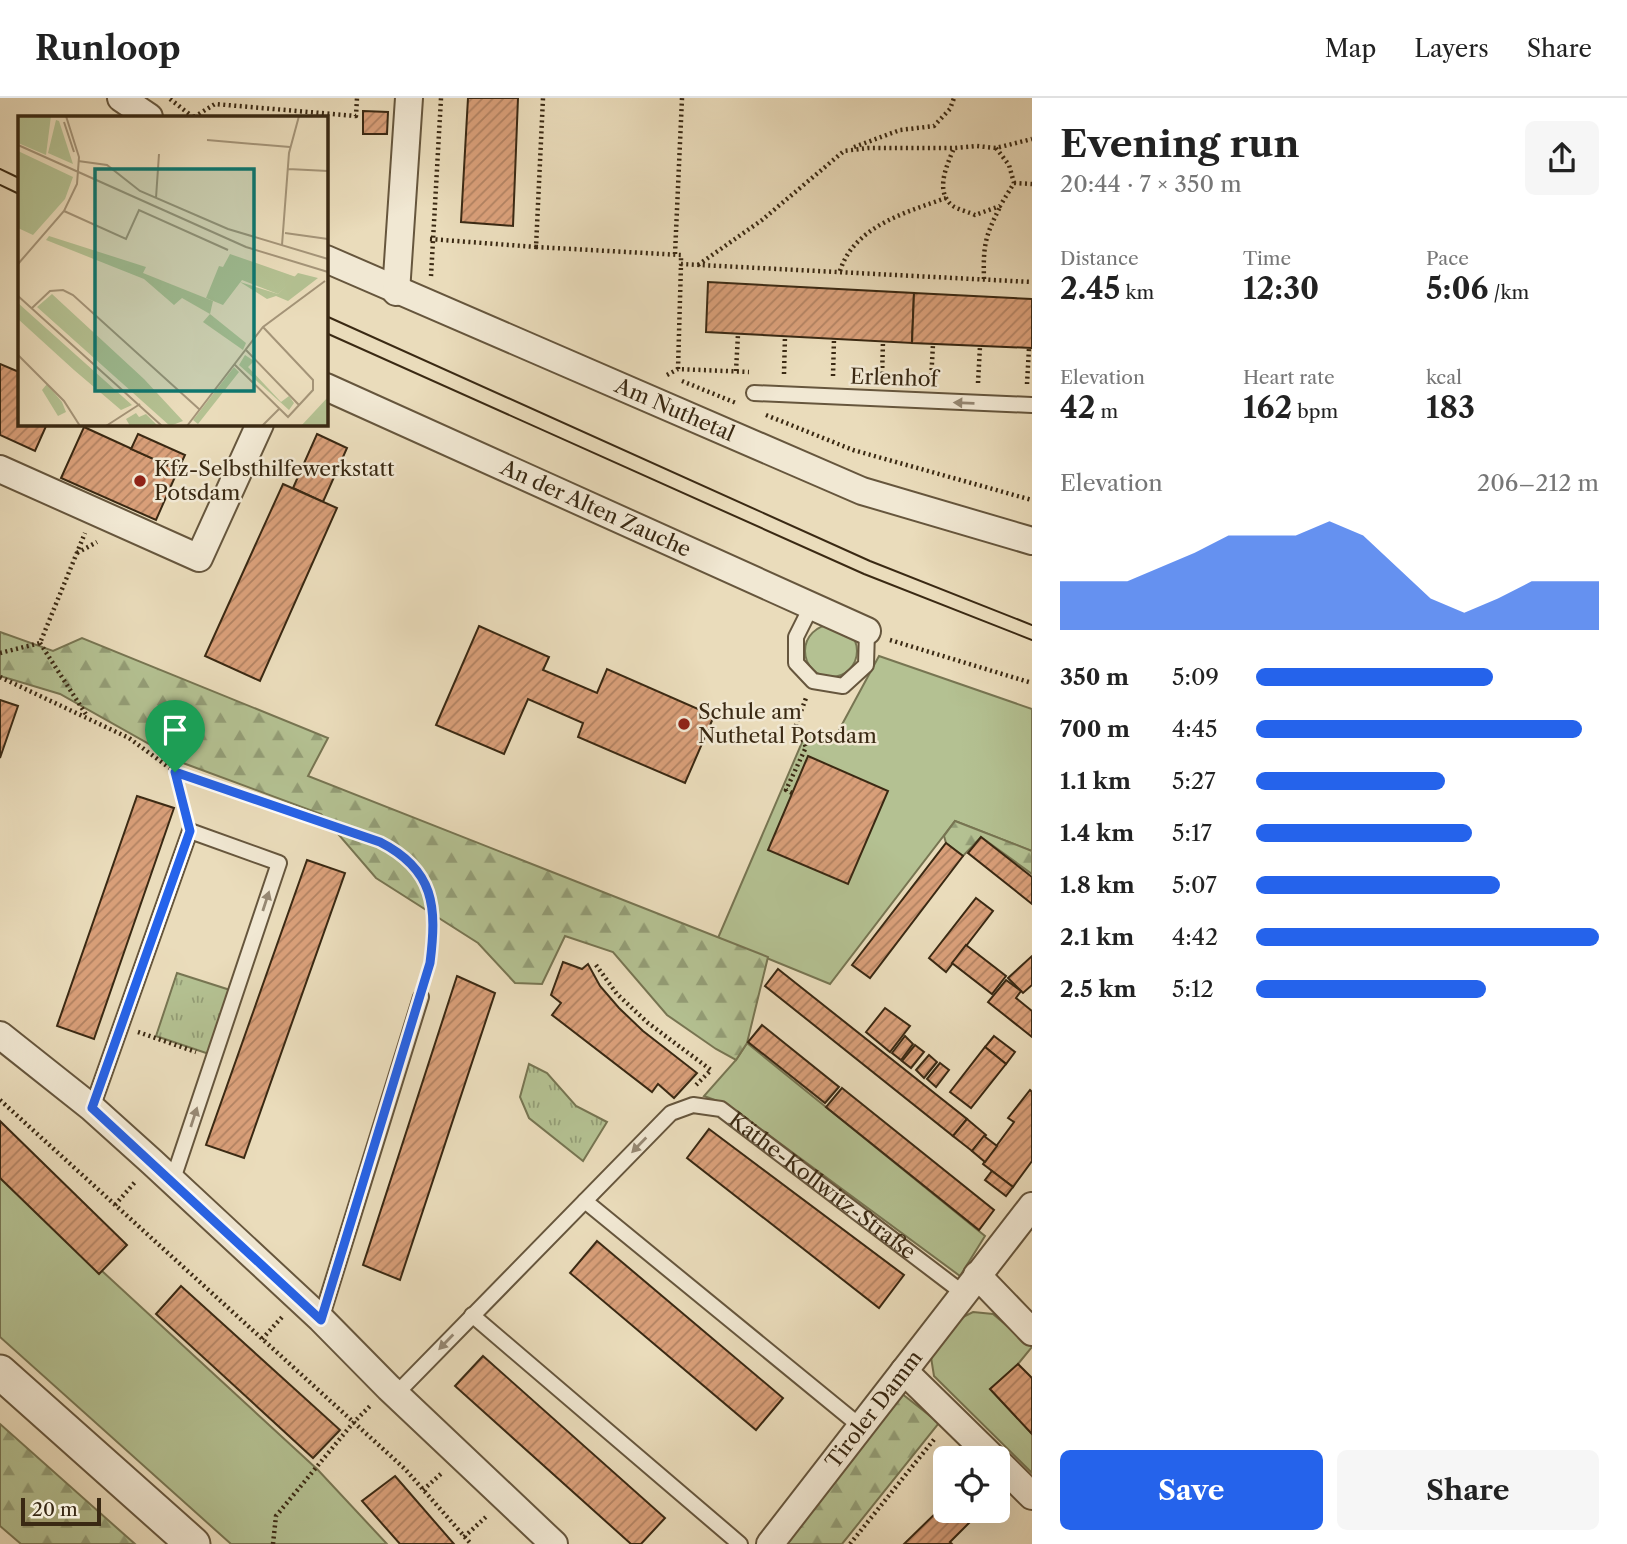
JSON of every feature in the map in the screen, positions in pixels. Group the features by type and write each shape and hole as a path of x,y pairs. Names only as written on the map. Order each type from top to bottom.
{"street":[{"path":"121,98 148,116"},
{"path":"396,292 409,98"},
{"name":"Am Nuthetal","path":"327,259 396,292 862,491 1032,541"},
{"name":"An der Alten Zauche","path":"327,387 866,631"},
{"path":"0,469 200,558 260,425"},
{"path":"0,1035 92,1108 321,1320 554,1544"},
{"name":"Tiroler Damm","path":"770,1544 1032,1206"},
{"path":"970,1284 1032,1332"},
{"path":"904,1371 981,1446"},
{"path":"0,1373 193,1544"},
{"path":"1010,1474 1032,1496"}],"lane":[{"name":"Erlenhof","path":"754,393 1032,405"},
{"path":"811,607 796,638 796,663 813,681 843,686 866,665 866,631"},
{"path":"92,1108 190,831 279,863 172,1182"},
{"path":"321,1320 421,997"},
{"name":"Käthe-Kollwitz-Straße","path":"671,1113 693,1105 721,1109 970,1284"},
{"path":"393,1391 472,1315 671,1113"},
{"path":"585,1200 860,1426"},
{"path":"472,1315 740,1544"}],"path":[{"path":"170,98 193,116"},
{"path":"196,116 215,104 356,116 358,98"},
{"path":"431,280 442,98"},
{"path":"536,247 543,98"},
{"path":"675,255 682,98"},
{"path":"698,265 762,220 844,151 900,130 933,125 950,109 954,98"},
{"path":"844,151 868,148 996,148 1032,139"},
{"path":"954,148 943,174 946,198 953,206 975,215 1000,206"},
{"path":"984,279 986,233 1014,183 1009,164 996,148"},
{"path":"1014,183 1032,184"},
{"path":"840,271 845,256 862,238 893,218 946,198"},
{"path":"399,238 681,255 678,369 667,375"},
{"path":"681,264 1032,282"},
{"path":"736,371 738,334"},
{"path":"784,374 785,336"},
{"path":"833,376 834,339"},
{"path":"882,379 883,341"},
{"path":"931,381 933,344"},
{"path":"978,383 980,346"},
{"path":"1027,385 1028,348"},
{"path":"655,370 740,405"},
{"path":"765,415 853,450 1032,500"},
{"path":"40,643 94,510"},
{"path":"866,631 1032,683"},
{"path":"0,653 40,643"},
{"path":"40,643 88,719"},
{"path":"0,677 129,738 175,772 380,842 398,852 422,877 431,894 435,929 421,997"},
{"path":"792,793 786,790 806,747 796,724 813,681"},
{"path":"175,772 190,831"},
{"path":"596,965 617,994 648,1023 711,1070 671,1113"},
{"path":"121,1027 214,1058"},
{"path":"0,1100 405,1469 471,1544"},
{"path":"273,1544 276,1516 353,1423 393,1391"},
{"path":"850,1544 952,1418"}],"green space":[{"path":"831,625 841,627 849,633 855,641 855,661 849,669 841,675 831,677 821,675 813,669 807,661 805,651 807,641 813,633 821,627"},
{"path":"0,632 53,651 82,638 328,738 308,776 768,957 747,1043 736,1060 716,1049 667,1015 613,952 565,936 542,984 515,983 478,943 376,878 321,814 183,763 60,694 0,676"},
{"path":"879,656 1032,709 1032,851 955,821 830,984 718,938 806,733 832,743"},
{"path":"955,821 1032,851 1032,874 981,837 963,856 946,843 944,836"},
{"path":"177,973 230,990 209,1054 156,1036"},
{"path":"747,1043 985,1236 960,1276 728,1105 704,1096 736,1060"},
{"path":"529,1064 547,1073 576,1106 607,1122 583,1161 529,1118 520,1097"},
{"path":"0,1177 318,1470 387,1544 231,1544 0,1337"},
{"path":"973,1312 993,1314 1032,1347 1018,1364 990,1389 1032,1434 1032,1473 1010,1451 1010,1446 1005,1446 934,1376 930,1351 955,1321"},
{"path":"901,1393 939,1423 842,1544 784,1544"},
{"path":"0,1424 135,1544 21,1544 0,1526"}],"building":[{"path":"468,98 518,98 513,226 461,222"},
{"path":"363,111 388,112 387,134 363,134"},
{"path":"708,282 914,293 912,343 706,332"},
{"path":"914,293 1032,299 1032,348 912,343"},
{"path":"0,364 18,372 18,425 47,425 35,451 0,435"},
{"path":"84,427 178,470 156,520 61,478"},
{"path":"138,434 185,455 178,470 131,449"},
{"path":"317,434 347,448 323,502 293,488"},
{"path":"283,484 337,508 260,681 205,656"},
{"path":"479,626 549,657 543,670 597,693 607,669 714,716 685,783 578,737 583,723 528,699 504,754 436,725"},
{"path":"0,700 18,706 0,758"},
{"path":"808,756 888,791 848,884 768,850"},
{"path":"137,796 174,808 94,1039 57,1026"},
{"path":"981,837 1032,877 1032,904 968,853"},
{"path":"946,843 963,856 870,978 852,965"},
{"path":"307,860 345,873 244,1158 206,1145"},
{"path":"976,898 993,911 946,972 929,958"},
{"path":"966,945 1006,976 992,994 952,963"},
{"path":"1032,956 1032,985 1023,993 1008,978"},
{"path":"563,962 582,969 588,964 600,986 619,1008 643,1031 697,1073 674,1098 658,1084 652,1092 552,1015 561,1003 551,995"},
{"path":"778,969 967,1119 953,1136 765,986"},
{"path":"457,976 495,993 400,1280 363,1265"},
{"path":"1006,980 1021,991 1016,998 1032,1011 1032,1037 988,1002"},
{"path":"885,1008 910,1026 890,1052 866,1032"},
{"path":"762,1025 839,1087 825,1103 748,1042"},
{"path":"905,1036 913,1044 901,1060 892,1053"},
{"path":"994,1036 1015,1052 1006,1064 985,1047"},
{"path":"915,1045 924,1052 911,1068 902,1061"},
{"path":"985,1047 1006,1064 971,1108 950,1092"},
{"path":"929,1055 937,1062 924,1078 916,1070"},
{"path":"940,1063 949,1070 936,1087 927,1079"},
{"path":"842,1088 994,1210 979,1230 826,1107"},
{"path":"1030,1090 1032,1161 1013,1187 983,1164 1014,1122 1008,1118"},
{"path":"967,1119 986,1135 972,1151 953,1136"},
{"path":"0,1121 127,1245 99,1274 0,1178"},
{"path":"709,1129 904,1275 879,1308 687,1158"},
{"path":"984,1136 997,1146 985,1162 972,1151"},
{"path":"992,1171 1013,1187 1006,1196 985,1180"},
{"path":"597,1241 783,1398 756,1430 570,1273"},
{"path":"181,1286 340,1430 313,1458 156,1314"},
{"path":"483,1356 665,1518 641,1544 631,1544 455,1386"},
{"path":"1018,1364 1032,1378 1032,1434 990,1389"},
{"path":"395,1476 454,1544 400,1544 362,1501"},
{"path":"933,1516 933,1523 969,1523 950,1542 952,1544 904,1544"}],"tram line":[{"path":"0,169 18,178"},
{"path":"0,185 18,194"},
{"path":"327,316 870,561 1032,625"},
{"path":"327,333 864,574 1032,640"}],"place":[{"name":"Kfz-Selbsthilfewerkstatt Potsdam","path":"140,481"},
{"name":"Schule am Nuthetal Potsdam","path":"684,724"}],"route":[{"path":"175,772 380,842 398,852 422,877 431,894 435,929 430,963 321,1320 92,1108 190,831 175,772"}]}
